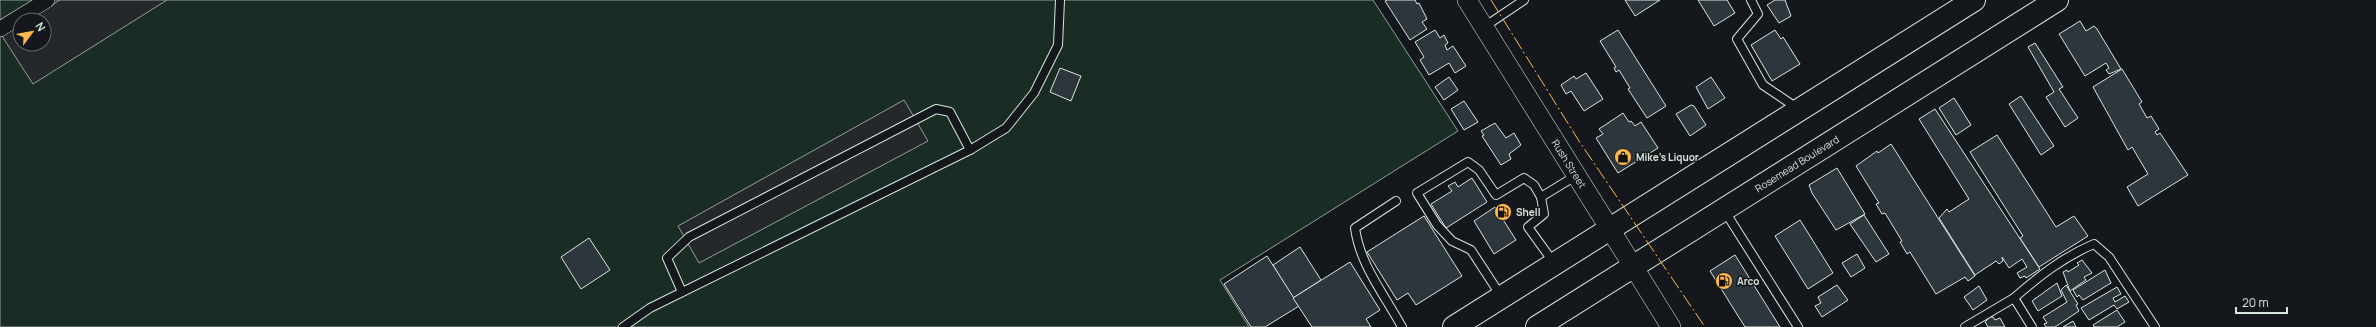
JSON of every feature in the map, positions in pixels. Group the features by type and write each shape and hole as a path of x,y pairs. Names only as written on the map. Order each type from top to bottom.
{"main road":[{"path":"1454,327 1974,0"},
{"name":"Rosemead Boulevard","path":"1538,327 2057,0"}],"street":[{"path":"0,29 47,0"},
{"name":"Rush Street","path":"1467,0 1671,327"}],"lane":[{"path":"623,327 650,308 970,150 1006,128 1034,93 1058,45 1060,0"},
{"path":"1484,27 1524,0"},
{"path":"1751,0 1758,14 1737,39 1763,85 1800,110"},
{"path":"682,292 667,258 689,237 936,108 950,112 970,150"},
{"path":"1502,297 1471,250 1452,241 1437,225 1417,193 1468,162 1479,170 1496,195 1524,178 1534,185 1541,197 1544,214 1528,227 1554,264"},
{"path":"1541,197 1577,175"},
{"path":"1396,201 1355,228 1358,248 1379,290 1402,327"},
{"path":"1724,210 1798,327"},
{"path":"1965,327 2014,298 2039,277 2076,252 2094,244 2109,257 2154,327"},
{"path":"2014,298 2032,327"}],"green space":[{"path":"0,0 1373,0 1458,131 1220,280 1249,327 0,327"}],"shaded area":[{"path":"60,0 167,0 33,84 12,52 52,52 52,12 41,12"},
{"path":"12,30 12,51 2,36"},
{"path":"904,100 928,141 699,263 678,226"}],"building":[{"path":"1415,0 1417,4 1419,3 1427,19 1422,22 1427,29 1410,40 1385,1"},
{"path":"1625,0 1660,0 1635,16"},
{"path":"1698,0 1727,0 1735,13 1714,26"},
{"path":"1775,0 1785,0 1791,16 1779,23 1767,5"},
{"path":"2080,21 2086,31 2094,26 2097,29 2121,69 2109,74 2106,70 2109,68 2106,63 2085,76 2059,34"},
{"path":"1435,30 1440,38 1444,35 1448,43 1445,45 1447,50 1453,46 1466,66 1455,73 1449,63 1429,75 1420,60 1424,57 1415,42"},
{"path":"1618,30 1666,106 1647,118 1628,89 1630,88 1619,70 1616,72 1614,68 1616,67 1600,41"},
{"path":"1775,30 1781,39 1783,37 1800,64 1772,81 1751,45"},
{"path":"2035,43 2063,87 2059,89 2078,118 2065,127 2046,97 2054,92 2028,47"},
{"path":"1060,68 1081,76 1071,101 1050,92"},
{"path":"2122,69 2142,102 2139,104 2147,118 2151,116 2159,129 2155,132 2157,135 2160,133 2188,175 2138,206 2127,187 2148,174 2132,147 2128,150 2093,87"},
{"path":"1586,73 1603,99 1584,111 1571,91 1566,94 1561,85 1574,76 1576,79"},
{"path":"1449,77 1458,90 1444,100 1435,87"},
{"path":"1711,77 1725,98 1708,109 1696,87"},
{"path":"2021,96 2054,146 2041,155 2009,104"},
{"path":"1954,98 1971,125 1956,135 1939,108"},
{"path":"1464,101 1478,122 1464,130 1451,109"},
{"path":"1691,105 1694,106 1706,125 1690,136 1676,114"},
{"path":"1935,109 2040,269 2026,278 2025,276 2020,278 2017,273 2027,267 2022,259 2009,268 2002,257 2003,261 1999,264 1996,261 1975,275 1939,218 1947,209 1949,212 1969,199 1919,119"},
{"path":"1623,113 1629,122 1631,121 1635,126 1641,122 1658,148 1618,173 1596,138 1603,134 1599,129"},
{"path":"1495,123 1506,138 1514,133 1521,145 1509,154 1511,159 1501,165 1482,136 1484,135 1481,131"},
{"path":"1997,135 2056,227 2074,216 2088,236 2039,267 2020,238 2023,236 1970,152"},
{"path":"1891,144 1975,276 1968,281 1965,277 1936,294 1910,252 1907,254 1900,242 1902,241 1885,213 1882,214 1876,204 1879,203 1856,166 1877,151 1878,153"},
{"path":"1837,168 1865,214 1836,230 1812,193 1809,185"},
{"path":"1472,178 1487,202 1446,228 1431,204 1452,191 1448,186 1455,182 1458,187"},
{"path":"1495,207 1516,240 1494,254 1474,221"},
{"path":"1864,215 1889,254 1876,262 1850,224"},
{"path":"1424,216 1462,276 1416,305 1408,293 1397,300 1367,252"},
{"path":"1800,220 1833,273 1808,289 1775,236"},
{"path":"589,238 610,270 581,289 561,257"},
{"path":"1300,247 1321,280 1293,298 1273,265"},
{"path":"1857,254 1865,268 1851,277 1842,263"},
{"path":"1735,255 1780,327 1745,327 1710,271"},
{"path":"1267,256 1299,306 1265,327 1251,327 1224,284"},
{"path":"2082,260 2092,273 2084,277 2086,280 2070,291 2063,272 2067,270 2068,272 2079,265 2077,263"},
{"path":"1350,262 1380,310 1366,319 1371,327 1312,327 1293,298"},
{"path":"2105,270 2111,283 2083,300 2079,295 2077,297 2073,290"},
{"path":"2057,283 2062,296 2038,311 2032,301"},
{"path":"1837,285 1848,300 1822,317 1815,306 1821,303 1818,297"},
{"path":"2066,285 2078,304 2076,305 2079,311 2055,327 2046,327 2044,324 2047,323 2043,317 2067,302 2061,290"},
{"path":"1979,286 1987,300 1973,310 1964,297"},
{"path":"2117,287 2121,294 2113,298 2115,302 2125,296 2129,302 2117,309 2114,305 2089,320 2081,308"},
{"path":"2117,310 2125,322 2117,327 2094,327 2093,325"},
{"path":"1990,317 1993,317 1995,320 2000,318 2005,327 1988,327 1985,322"},
{"path":"2073,321 2076,327 2063,327"}],"power":[{"path":"1491,0 1579,141 1705,327"}],"place":[{"name":"Mike's Liquor","path":"1623,157"},
{"name":"Shell","path":"1503,212"},
{"name":"Arco","path":"1724,281"}]}
